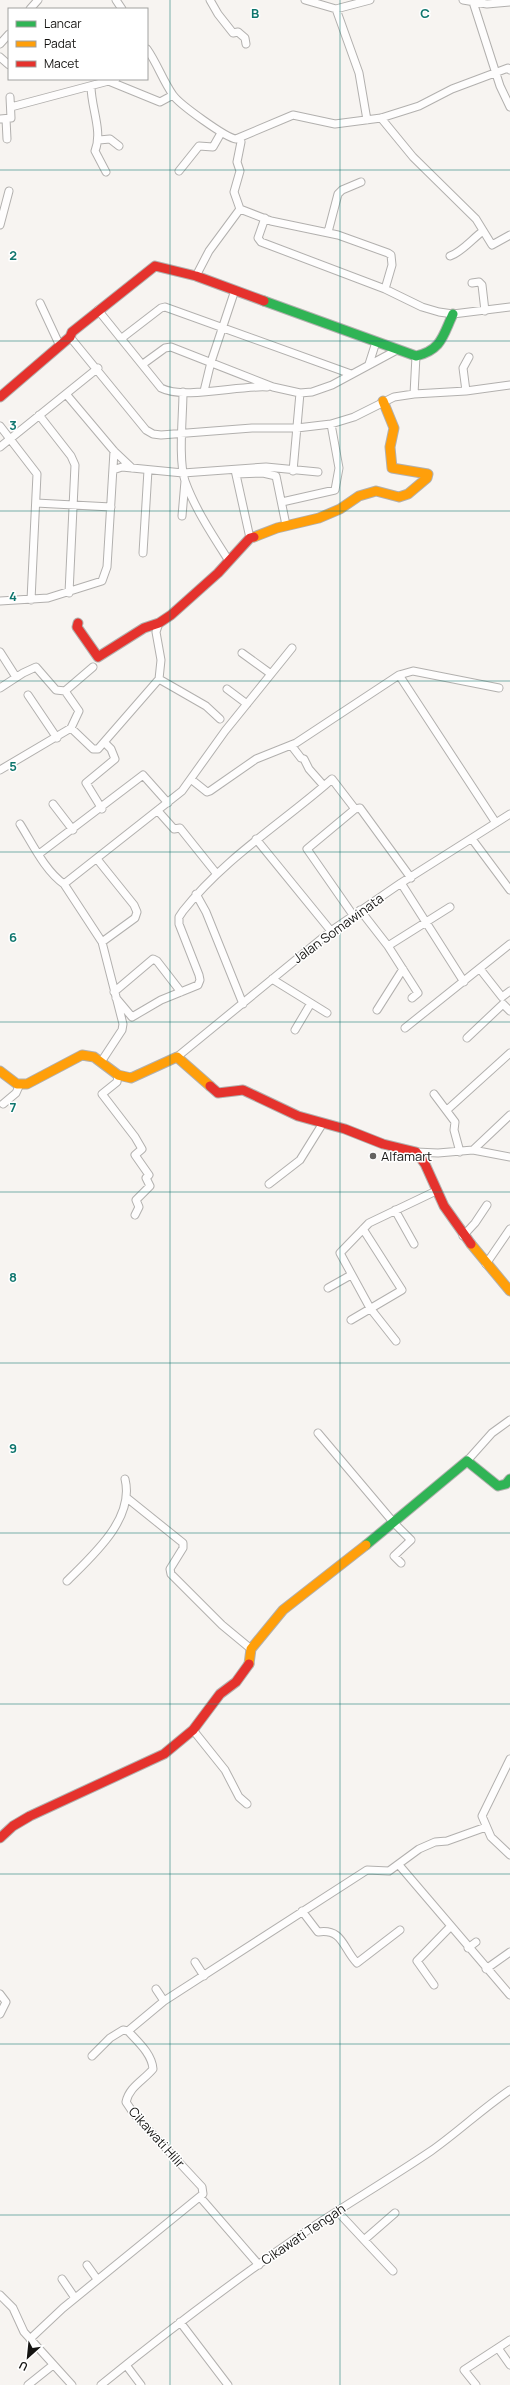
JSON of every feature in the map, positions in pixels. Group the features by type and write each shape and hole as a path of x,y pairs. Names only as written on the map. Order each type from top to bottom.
{"street":[{"path":"31,8 38,0"},
{"path":"210,0 221,19 233,32 238,32 244,38 246,44"},
{"path":"305,0 336,9 370,0"},
{"path":"463,0 499,4 510,2"},
{"path":"473,2 496,72 510,108"},
{"path":"336,9 360,73 367,120"},
{"path":"0,44 8,35"},
{"path":"148,51 173,95 181,104 203,118 221,133 231,138 241,138 293,115 335,124 381,118 420,106 452,89 496,72 508,68 510,70"},
{"path":"148,63 154,60"},
{"path":"11,107 114,80 160,102 173,95"},
{"path":"91,86 91,100 99,140 95,150 106,172"},
{"path":"8,139 5,119 11,107 10,97"},
{"path":"381,118 414,157 476,219 492,245 510,235"},
{"path":"179,171 196,148 201,146 213,148 221,133"},
{"path":"99,140 110,138 118,146"},
{"path":"240,142 237,162 240,171 234,192 240,209"},
{"path":"328,232 338,194 342,190 361,182"},
{"path":"0,225 9,191"},
{"path":"240,209 264,218 328,232 391,255 392,265 385,289"},
{"path":"196,276 202,262 240,209"},
{"path":"264,218 258,238 261,242 385,289 422,307 453,314 510,307"},
{"path":"450,256 459,253 462,248 483,231"},
{"path":"0,397 60,346 70,337 72,332 98,310 155,266 196,276 416,356 434,352 453,314"},
{"path":"472,283 479,282 482,285 485,311"},
{"path":"204,391 211,362 235,290"},
{"path":"40,304 60,346"},
{"path":"122,338 161,308 165,307 351,374"},
{"path":"98,310 162,388 171,392 204,391 258,386 273,387 300,393 312,392 332,385 397,350"},
{"path":"70,337 98,368 146,430 153,434 161,435 252,428 297,428 332,424 354,417 383,401 394,398 414,394 466,391 510,385"},
{"path":"369,364 376,342"},
{"path":"143,364 168,347 211,362 273,387"},
{"path":"414,394 416,356"},
{"path":"466,391 463,368 469,358"},
{"path":"0,447 98,368"},
{"path":"182,516 185,481 182,433 183,392"},
{"path":"293,471 300,393"},
{"path":"66,394 114,451 132,468"},
{"path":"78,623 77,627 98,657 109,648 137,632 159,623 194,595 250,538 286,525 319,518 340,509 359,496 376,491 399,497 408,494 427,478 428,474 424,472 392,468 390,447 394,428 383,401"},
{"path":"39,415 74,461 69,593"},
{"path":"282,502 335,490 339,468 332,424"},
{"path":"0,426 37,474 31,600"},
{"path":"0,601 31,600 69,593 102,581 105,577 114,451"},
{"path":"235,471 266,466 293,471 318,472"},
{"path":"113,470 132,468 184,472 235,471 262,473 276,476 286,525"},
{"path":"144,553 148,470"},
{"path":"235,471 250,538"},
{"path":"185,481 213,536 229,561"},
{"path":"36,503 111,507"},
{"path":"71,728 93,749 98,749 159,679 161,660 156,632 159,623"},
{"path":"64,884 168,803 192,780 225,731 292,648"},
{"path":"0,652 16,677"},
{"path":"242,653 271,674"},
{"path":"0,688 16,677 36,667 56,690 64,691 79,711 71,728 57,738 0,770"},
{"path":"64,691 93,667"},
{"path":"192,780 207,792 210,792 256,759 291,745 398,675 413,671 499,688"},
{"path":"398,675 496,823"},
{"path":"159,679 206,706 220,719"},
{"path":"227,689 247,704"},
{"path":"28,695 57,738"},
{"path":"102,809 86,783 114,759 111,750 104,743"},
{"path":"291,745 301,758 304,759 308,769 324,786"},
{"path":"39,854 102,809 143,775 168,803"},
{"path":"115,995 132,1017 161,1000 194,988 200,980 179,924 179,917 196,894 216,873 256,839 286,818 332,780 355,808 360,808 411,878"},
{"path":"53,804 73,830"},
{"path":"353,915 307,848 355,808"},
{"path":"158,811 174,829 180,828 216,873"},
{"name":"Jalan Somawinata","path":"177,1057 353,915 510,814"},
{"path":"20,824 57,879 64,884 102,942 123,1024 122,1030 101,1062"},
{"path":"256,839 332,931"},
{"path":"472,839 510,890"},
{"path":"97,859 134,905 136,912 135,918 102,942"},
{"path":"401,883 425,923 464,982"},
{"path":"196,894 206,912 243,1004"},
{"path":"388,946 450,907"},
{"path":"360,910 388,946 418,992 412,998"},
{"path":"405,1028 510,944"},
{"path":"115,995 153,959 181,992"},
{"path":"377,1010 403,969"},
{"path":"480,969 502,997 510,991"},
{"path":"272,979 327,1013"},
{"path":"295,1030 311,1003"},
{"path":"467,1038 503,1004 510,1011"},
{"path":"447,1110 510,1053"},
{"path":"0,1071 12,1081 20,1084 37,1080 82,1055 94,1057 118,1075 125,1078 137,1077 177,1057 218,1093 243,1090 282,1110 345,1129 383,1144 416,1152 460,1152 473,1150 510,1157"},
{"path":"118,1075 117,1082 102,1094 142,1149 136,1155 148,1175 146,1178 150,1186 136,1200 140,1207 135,1216"},
{"path":"2,1104 16,1093 20,1084"},
{"path":"434,1094 455,1122 455,1134 460,1152"},
{"path":"473,1150 510,1115"},
{"path":"269,1184 303,1157 323,1123"},
{"path":"416,1152 426,1166 436,1191 463,1236 510,1291"},
{"path":"396,1341 370,1308 340,1253 369,1224 436,1191"},
{"path":"463,1236 475,1224 487,1205"},
{"path":"395,1210 414,1244"},
{"path":"351,1320 402,1290 363,1229"},
{"path":"486,1264 510,1229"},
{"path":"328,1288 351,1275"},
{"path":"0,1838 13,1826 30,1816 164,1754 193,1730 210,1710 220,1694 236,1682 249,1666 252,1649 283,1610 394,1523 467,1461 492,1433 510,1420"},
{"path":"318,1433 394,1523 411,1540 394,1556 401,1563"},
{"path":"467,1461 498,1486 506,1484 510,1479"},
{"path":"67,1581 113,1529 127,1498 126,1479"},
{"path":"127,1498 183,1543 183,1548 170,1569 170,1574 222,1625 252,1649"},
{"path":"193,1730 225,1770 239,1797 247,1804"},
{"path":"510,1759 508,1770 482,1816 491,1837 510,1855"},
{"path":"92,2056 110,2038 123,2030 128,2031 164,2001 367,1870 384,1872 399,1866 419,1849 435,1842 447,1841 486,1827"},
{"path":"399,1866 486,1969 510,1995"},
{"path":"302,1911 318,1932 331,1932 338,1936 357,1964 400,1930"},
{"path":"434,1985 417,1961 451,1926"},
{"path":"468,1948 476,1942"},
{"path":"486,1969 510,1952"},
{"path":"195,1962 204,1976"},
{"path":"156,1989 164,2001"},
{"path":"0,1994 6,2002 0,2014"},
{"name":"Cikawati Hilir","path":"128,2031 152,2062 153,2069 144,2080 131,2089 126,2102 134,2114 202,2187 203,2194 200,2196"},
{"name":"Cikawati Tengah","path":"101,2385 148,2345 258,2265 337,2211 430,2151 484,2108 510,2090"},
{"path":"30,2339 75,2298 200,2196 258,2265"},
{"path":"337,2211 393,2271"},
{"path":"364,2240 395,2213"},
{"path":"87,2265 98,2279"},
{"path":"62,2279 75,2298"},
{"path":"0,2295 13,2308 24,2332 72,2385"},
{"path":"180,2322 228,2385"},
{"path":"476,2385 464,2370 510,2340"},
{"path":"498,2348 510,2365"},
{"path":"28,2385 53,2365"},
{"path":"126,2365 141,2385"}],"traffic: fast":[{"path":"264,301 416,356 425,353 436,346 444,335 453,314"},
{"path":"366,1545 467,1461 498,1486 506,1484 510,1479"}],"traffic: slow":[{"path":"254,537 277,528 319,518 340,509 359,496 376,491 399,497 408,494 427,478 428,474 392,468 390,447 394,428 383,401"},
{"path":"0,1071 17,1084 27,1084 82,1055 94,1057 118,1075 131,1078 177,1057 210,1086"},
{"path":"471,1244 510,1291"},
{"path":"249,1664 251,1649 283,1610 366,1545"}],"traffic: jam":[{"path":"0,397 70,337 72,332 155,266 196,276 264,301"},
{"path":"78,623 77,627 98,657 144,628 159,623 171,615 218,573 250,538 254,537"},
{"path":"210,1086 218,1093 243,1090 298,1116 345,1129 383,1144 416,1152 425,1164 444,1206 471,1244"},
{"path":"0,1838 13,1826 30,1816 164,1754 193,1730 220,1694 236,1682 249,1664"}],"place":[{"name":"Alfamart","path":"373,1156"}]}
